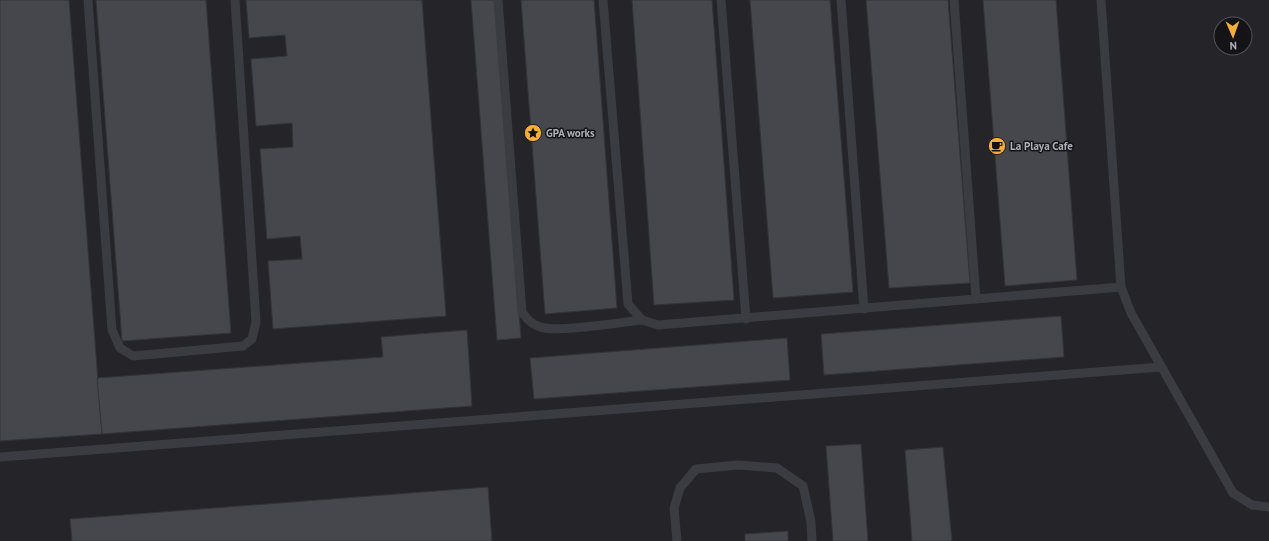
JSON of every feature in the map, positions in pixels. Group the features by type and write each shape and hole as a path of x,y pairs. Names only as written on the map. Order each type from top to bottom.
{"lane":[{"path":"88,0 112,330 120,348 133,356 243,346 252,339 256,322 235,0"},
{"path":"498,0 522,312 529,322 542,328 558,329 642,320 658,326 1120,287"},
{"path":"604,0 628,304 642,320"},
{"path":"721,0 746,319"},
{"path":"841,0 864,309"},
{"path":"954,0 976,299"},
{"path":"1101,0 1120,287 1131,313 1233,493 1252,505 1269,507"},
{"path":"0,458 1161,367"},
{"path":"677,541 674,508 680,488 696,469 738,465 777,468 803,486 811,522 812,541"}],"shaded area":[{"path":"0,0 1269,0 1269,541 0,541"}],"building":[{"path":"0,0 69,0 102,434 0,441"},
{"path":"96,0 206,0 231,333 122,341"},
{"path":"246,0 422,0 446,316 273,329 268,261 302,259 300,236 267,239 260,149 293,147 292,123 256,126 251,59 287,56 285,35 249,38"},
{"path":"471,0 495,0 521,338 497,340"},
{"path":"521,0 594,0 617,308 545,314"},
{"path":"632,0 712,0 734,300 654,305"},
{"path":"750,0 830,0 853,292 773,298"},
{"path":"866,0 948,0 970,283 889,288"},
{"path":"983,0 1056,0 1077,280 1005,286"},
{"path":"1061,316 1064,357 824,375 821,334"},
{"path":"467,330 472,406 102,434 97,378 383,357 381,337"},
{"path":"787,338 790,380 534,399 530,358"},
{"path":"861,444 868,541 833,541 826,446"},
{"path":"943,447 952,541 912,541 905,450"},
{"path":"488,487 492,541 72,541 70,519"},
{"path":"788,531 788,541 745,541 745,534"}],"place":[{"name":"GPA works","path":"533,133"},
{"name":"La Playa Cafe","path":"997,146"}]}
